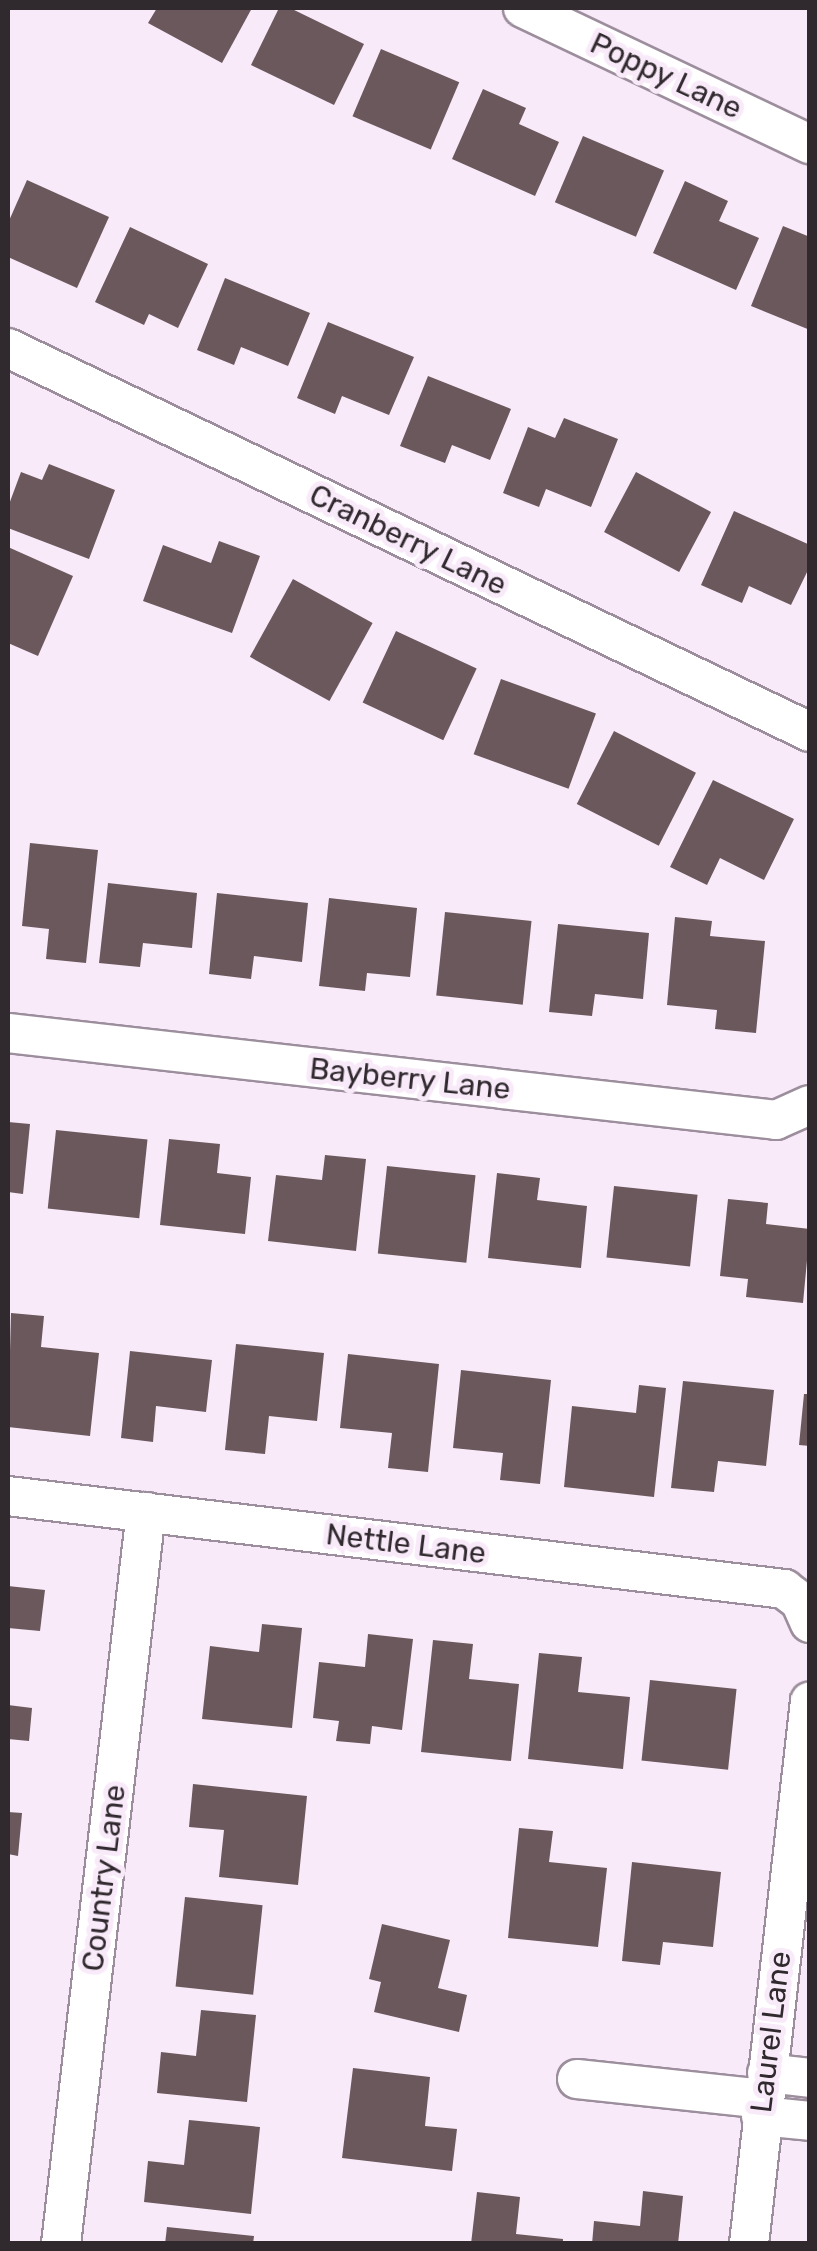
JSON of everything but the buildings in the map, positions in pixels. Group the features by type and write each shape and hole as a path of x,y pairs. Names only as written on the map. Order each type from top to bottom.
{"street":[{"name":"Poppy Lane","path":"523,8 810,144"},
{"name":"Cranberry Lane","path":"8,348 810,732"},
{"name":"Bayberry Lane","path":"8,1033 776,1120 810,1105"},
{"name":"Nettle Lane","path":"8,1496 784,1589 805,1612"},
{"name":"Country Lane","path":"61,2244 146,1512"},
{"name":"Laurel Lane","path":"749,2244 810,1702"},
{"path":"577,2078 764,2096 810,2121"},
{"path":"764,2096 810,2078"}]}
